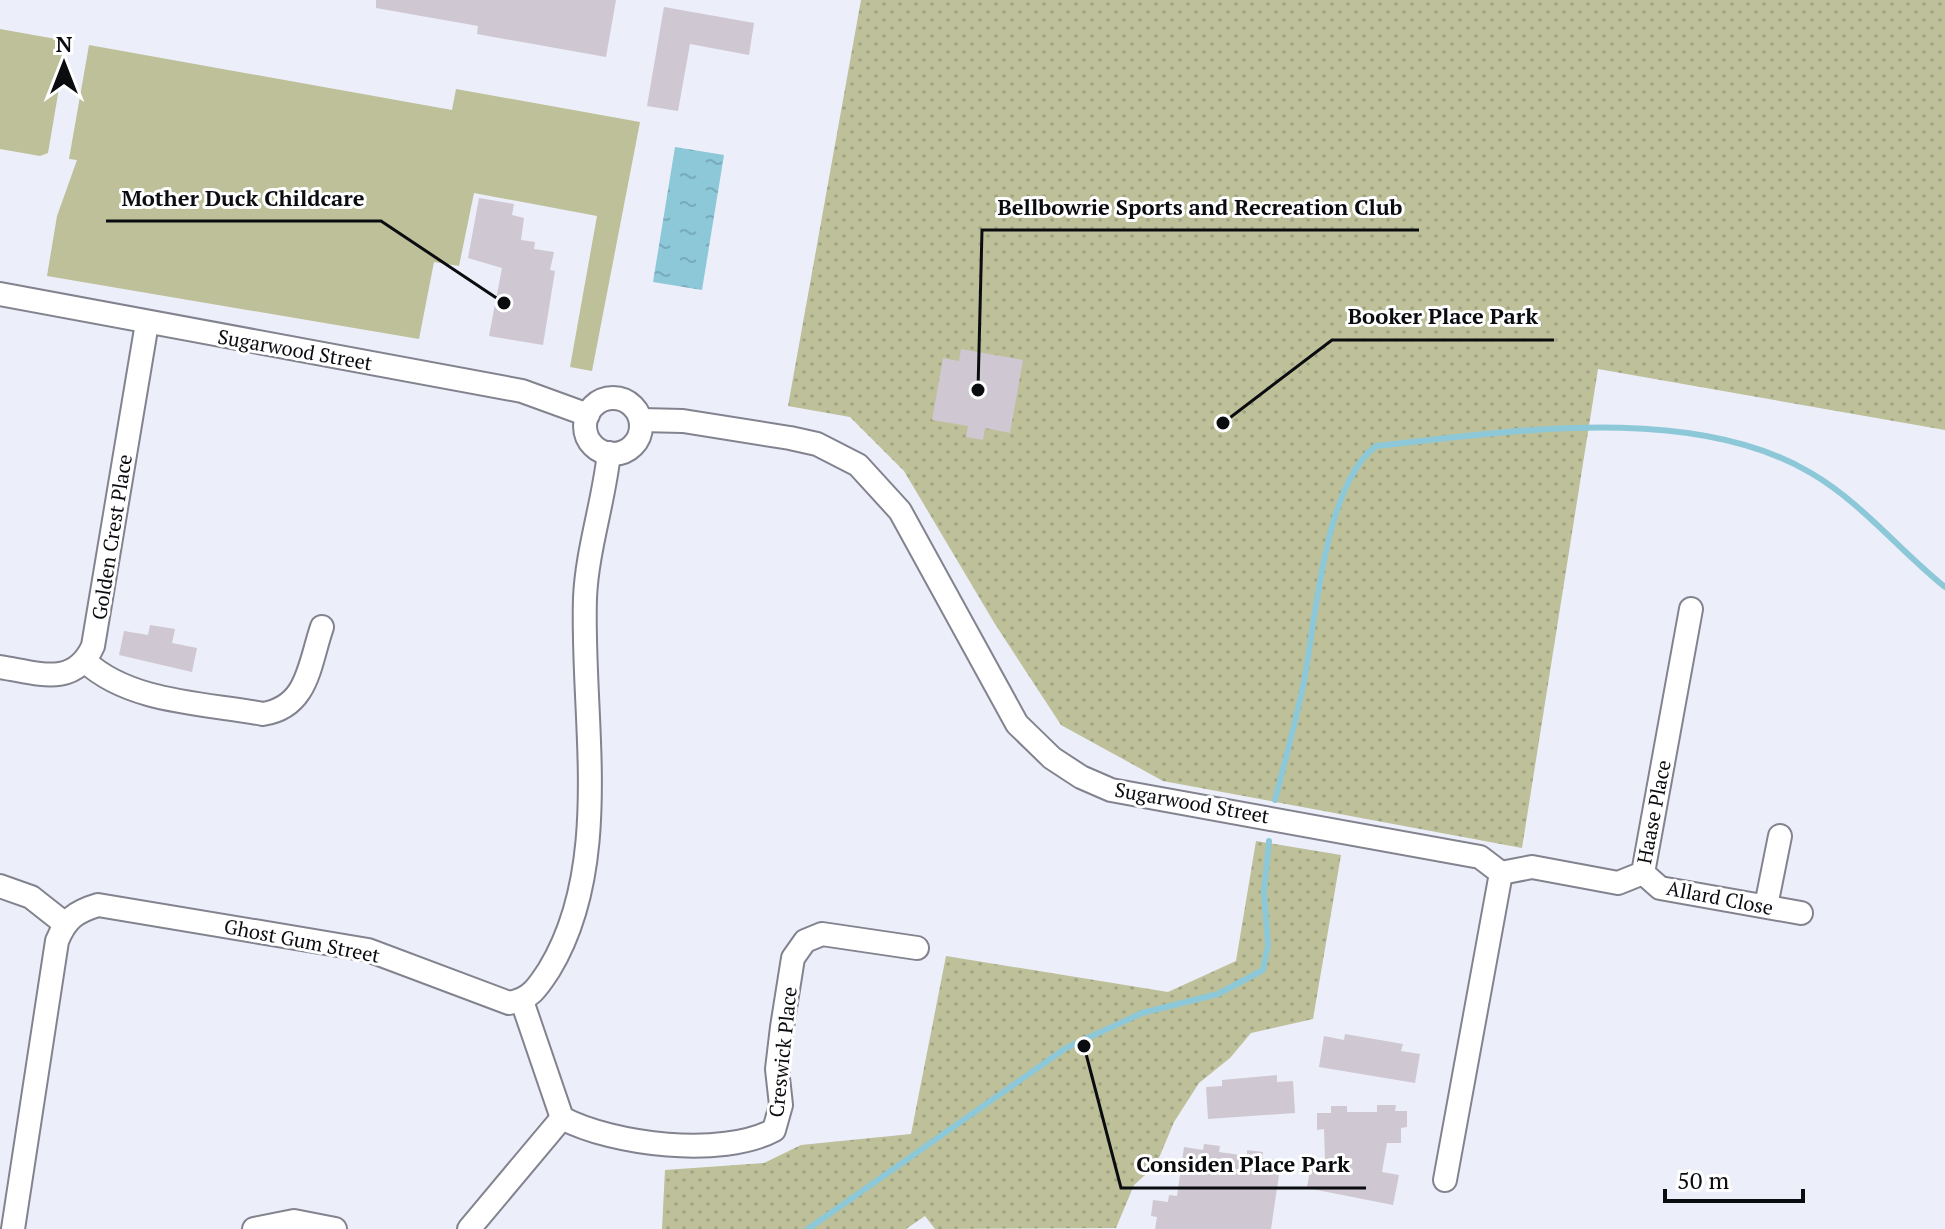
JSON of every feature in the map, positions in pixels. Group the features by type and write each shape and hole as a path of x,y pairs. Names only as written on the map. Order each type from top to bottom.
{"street":[{"name":"Sugarwood Street","path":"0,294 522,391 588,415"},
{"name":"Golden Crest Place","path":"86,662 97,628 147,323"},
{"path":"605,399 620,399 634,407 641,420 636,442 624,451 609,453 591,442 586,429 588,415 605,399"},
{"name":"Sugarwood Street","path":"641,420 683,421 790,438 817,444 858,465 900,511 1017,724 1052,758 1081,777 1111,790 1480,857 1501,873"},
{"path":"469,1229 562,1118 522,1001 538,987 565,944 588,857 585,594 609,453"},
{"name":"Haase Place","path":"1501,873 1532,867 1618,883 1643,873 1691,609"},
{"path":"0,667 49,675 73,672 86,662 106,680 129,689 263,714 280,711 296,701 322,627"},
{"path":"1766,906 1780,836"},
{"path":"1445,1180 1501,873"},
{"name":"Allard Close","path":"1643,873 1660,888 1801,913"},
{"path":"0,886 31,897 64,923 57,941 35,1065 30,1132 13,1229"},
{"name":"Ghost Gum Street","path":"64,923 77,912 98,905 336,944 368,950 509,1003 522,1001"},
{"name":"Creswick Place","path":"562,1118 577,1126 666,1145 716,1146 754,1141 774,1130 781,1105 777,1069 782,1027 793,958 805,941 822,934 917,948"},
{"path":"254,1229 294,1221 335,1229"}],"green space":[{"path":"861,0 1945,0 1945,430 1598,369 1522,848 1163,781 1061,725 995,624 904,471 850,417 788,406"},
{"path":"0,29 67,41 48,153 40,156 0,149"},
{"path":"89,45 452,110 456,89 640,122 592,371 570,367 597,216 474,193 459,266 434,262 419,339 47,276 57,216 77,160 69,159"},
{"path":"1256,841 1341,855 1313,1019 1251,1033 1230,1058 1199,1083 1174,1122 1156,1165 1134,1185 1116,1228 935,1229 925,1216 906,1229 662,1229 665,1170 764,1163 801,1145 911,1134 946,956 1168,992 1236,961"}],"water":[{"path":"675,147 724,155 702,290 653,282"}],"building":[{"path":"376,0 616,0 606,57 477,34 478,26 376,8"},
{"path":"664,7 754,23 749,55 690,44 678,111 647,106"},
{"path":"479,198 514,204 512,215 524,218 521,240 535,242 534,249 554,252 550,270 555,271 543,345 489,336 502,268 468,258"},
{"path":"961,349 1023,360 1010,433 985,428 983,440 966,437 968,426 932,420 943,358 959,361"},
{"path":"150,625 175,629 172,643 197,648 192,672 119,655 124,631 148,635"},
{"path":"1345,1034 1403,1044 1401,1051 1420,1054 1415,1083 1319,1067 1324,1036 1344,1040"},
{"path":"1277,1075 1277,1082 1293,1081 1295,1113 1208,1119 1206,1087 1222,1086 1222,1080"},
{"path":"1377,1105 1396,1105 1395,1111 1407,1111 1407,1127 1401,1128 1401,1143 1387,1143 1382,1172 1399,1175 1393,1205 1307,1188 1312,1159 1325,1161 1324,1129 1317,1130 1317,1113 1331,1113 1331,1106 1347,1106 1347,1112 1377,1112"},
{"path":"1204,1144 1220,1146 1219,1152 1247,1156 1247,1150 1263,1152 1262,1158 1281,1161 1271,1229 1155,1229 1157,1217 1151,1216 1153,1200 1168,1202 1169,1195 1177,1196 1184,1147 1203,1150"}],"waterway":[{"path":"1275,800 1301,696 1318,590 1334,521 1344,490 1358,465 1376,446 1483,434 1598,428 1655,430 1711,437 1763,451 1811,473 1864,512 1945,587"},
{"path":"808,1229 1066,1048 1142,1013 1218,994 1263,970 1268,945 1264,892 1269,841"}],"place":[{"name":"Mother Duck Childcare","path":"504,303"},
{"name":"Bellbowrie Sports and Recreation Club","path":"978,390"},
{"name":"Booker Place Park","path":"1223,423"},
{"name":"Considen Place Park","path":"1084,1046"}]}
